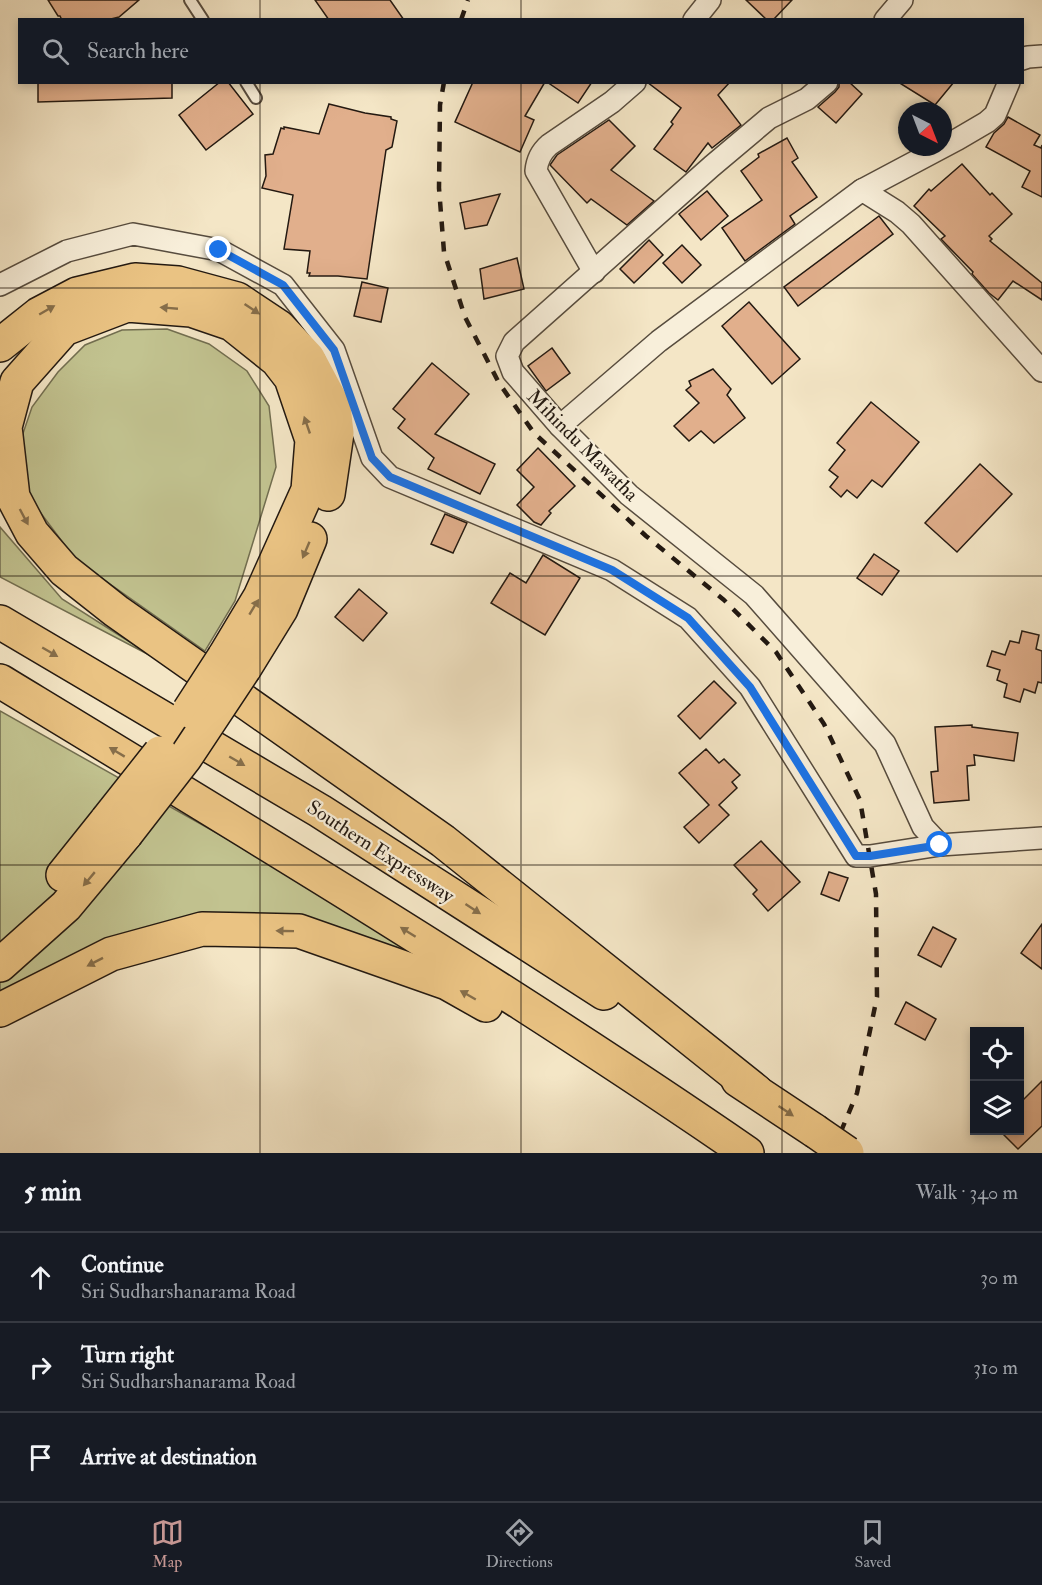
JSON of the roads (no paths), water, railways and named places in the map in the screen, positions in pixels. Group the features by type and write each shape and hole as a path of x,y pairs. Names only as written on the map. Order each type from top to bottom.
{"highway":[{"path":"0,345 39,314 77,294 135,280 178,283 237,299 279,327 308,358 334,407 337,433 327,500 281,609 169,742 66,906 0,965"},
{"path":"234,663 260,597 308,490 312,440 291,378 277,360 232,324 191,310 127,304 64,329 17,382 5,428 14,497 32,533 64,570 116,611 443,841 756,1091 847,1153"},
{"name":"Southern Expressway","path":"0,622 320,811 756,1091"},
{"path":"0,681 238,825 475,974 602,1055 734,1144"},
{"path":"0,941 117,827"},
{"path":"0,1010 111,954 179,936 202,930 299,931 447,983 734,1144"}],"street":[{"path":"696,18 710,0"},
{"path":"887,18 902,0"},
{"path":"1024,59 1042,56"},
{"path":"594,272 536,171 537,164 543,150 612,102 633,84"},
{"name":"Mihindu Mawatha","path":"824,84 807,99 769,118 514,342 507,356 513,372 560,426 629,495 754,595 885,744 923,827 940,845"},
{"path":"560,426 658,341 862,190 958,140 987,122 995,115 1008,84"},
{"path":"862,190 897,212 910,224 1042,371"},
{"path":"0,285 67,251 133,234 219,250 283,285 334,350 372,458 390,477 612,570 688,618 750,687 856,856 870,856 940,845 1042,838"}],"lane":[{"path":"190,0 202,18"},
{"path":"247,84 256,98"}],"railway":[{"path":"462,18 468,0"},
{"path":"444,84 440,105 439,188 444,252 465,317 499,383 534,433 646,536 724,600 776,652 824,724 860,800 876,894 877,997 857,1093 832,1153"}]}
